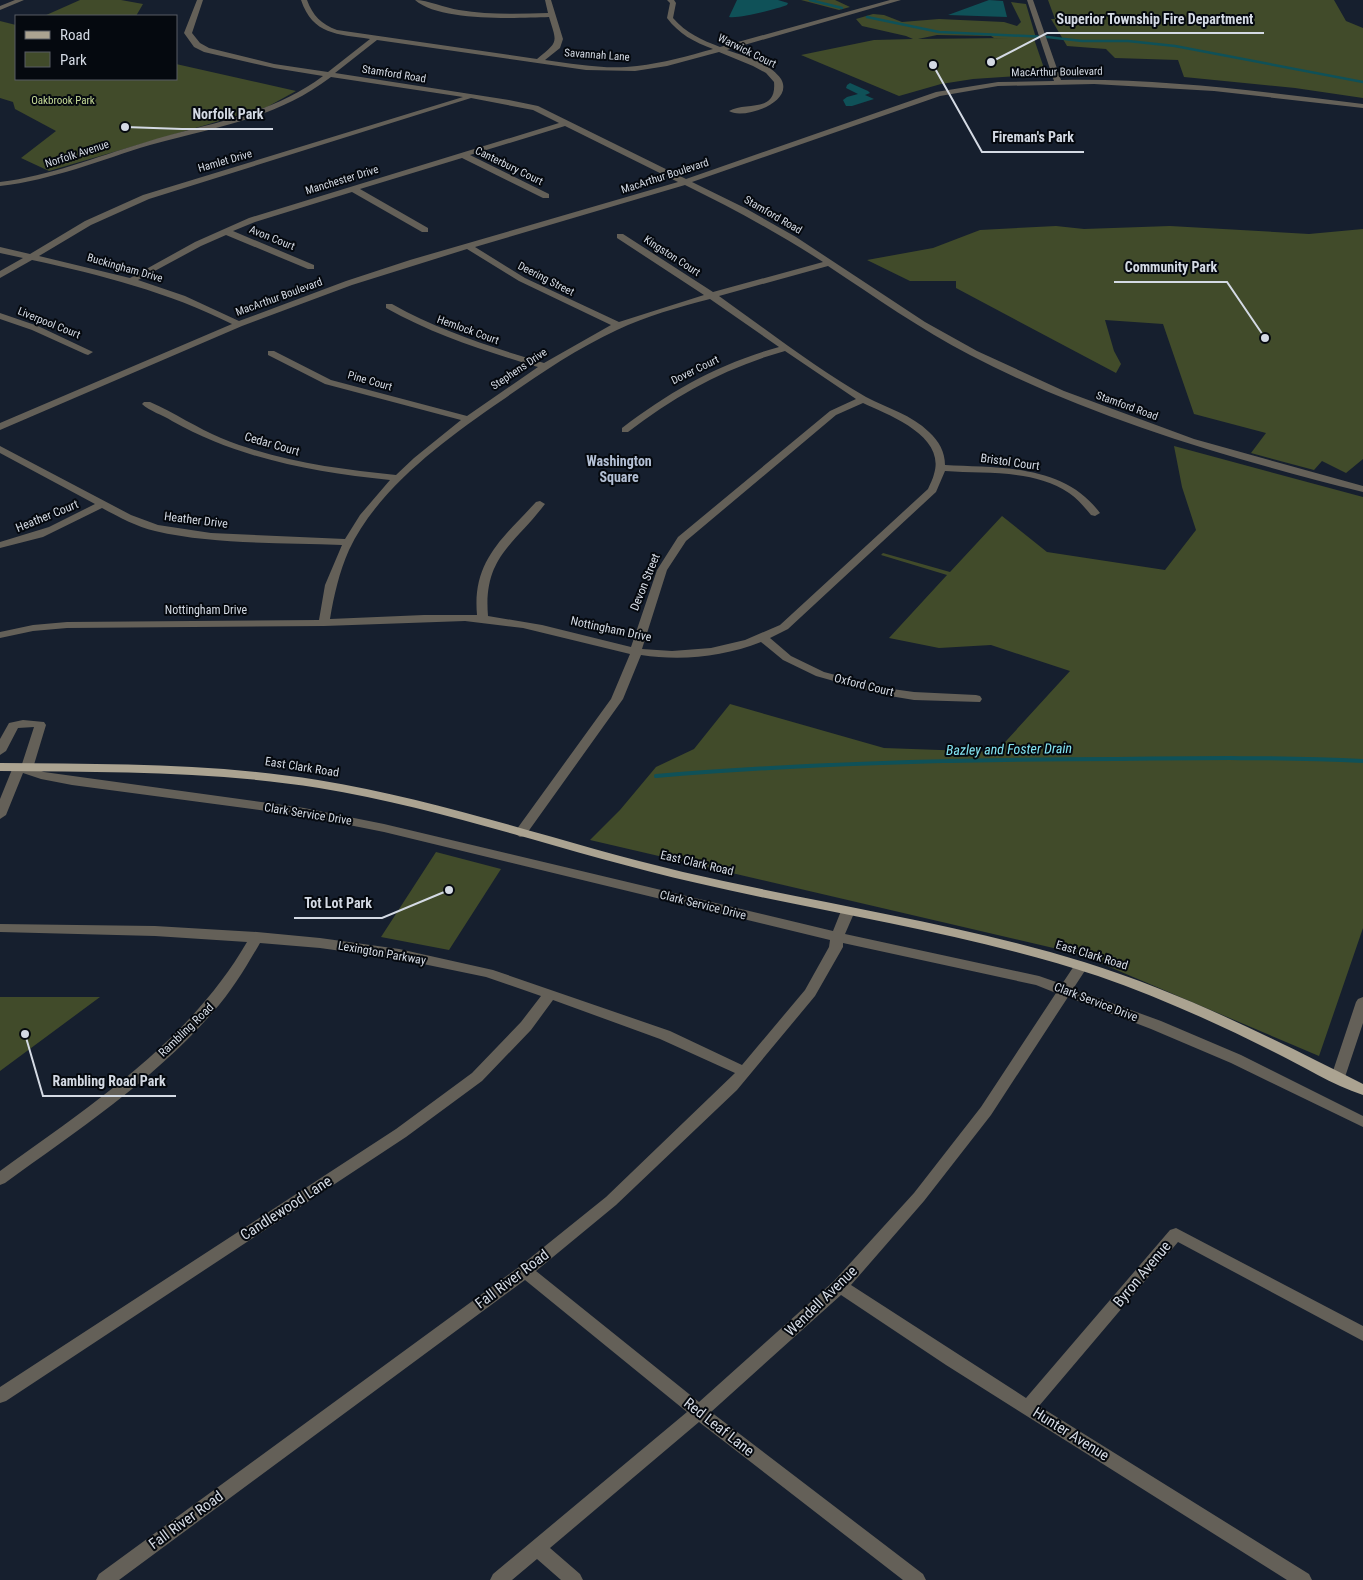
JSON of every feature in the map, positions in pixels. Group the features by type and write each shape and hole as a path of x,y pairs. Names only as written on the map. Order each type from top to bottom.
{"main road":[{"name":"East Clark Road","path":"0,767 176,769 277,778 366,793 680,875 994,942 1081,966 1130,982 1181,1002 1247,1032 1363,1090"}],"street":[{"path":"0,8 21,0"},
{"name":"Stamford Road","path":"200,0 188,32 197,45 207,50 240,59 326,75 535,108 742,210 830,263 922,324 974,353 1061,393 1190,441 1363,489"},
{"name":"Savannah Lane","path":"304,0 309,15 321,26 336,32 374,39 602,69 634,69 667,64 894,0"},
{"path":"418,0 437,8 484,15 551,15"},
{"path":"539,61 559,42 548,0"},
{"name":"Warwick Court","path":"670,0 673,3 670,18 677,28 775,76 779,86 778,95 769,103 755,108 733,111"},
{"path":"1030,0 1058,82"},
{"name":"Norfolk Avenue","path":"0,184 63,172 123,151 286,103 374,39"},
{"name":"MacArthur Boulevard","path":"0,427 239,324 349,283 685,182 939,94 998,84 1058,82 1214,89 1363,106"},
{"name":"Hamlet Drive","path":"0,275 29,256 88,223 146,197 469,97"},
{"name":"Manchester Drive","path":"132,280 225,231 265,216 567,123"},
{"name":"Canterbury Court","path":"463,155 546,196"},
{"path":"353,189 425,230"},
{"name":"Avon Court","path":"225,231 311,267"},
{"name":"Kingston Court","path":"620,236 711,296"},
{"name":"Deering Street","path":"468,246 535,287 618,325"},
{"name":"Buckingham Drive","path":"0,250 132,280 194,302 239,324"},
{"name":"Stephens Drive","path":"324,623 325,602 347,542 370,510 398,478 418,459 467,420 544,366 618,325 711,296 830,263"},
{"path":"711,296 784,348 863,398 906,420 925,433 938,452 941,468"},
{"name":"Hemlock Court","path":"388,306 444,335 544,366"},
{"name":"Liverpool Court","path":"0,316 35,328 88,352"},
{"name":"Dover Court","path":"625,430 657,404 694,382 747,359 784,348"},
{"name":"Pine Court","path":"270,352 291,365 328,382 467,420"},
{"name":"Devon Street","path":"520,833 617,699 636,651 662,570 682,540 833,413 863,398"},
{"name":"Cedar Court","path":"147,404 217,440 259,455 312,467 398,478"},
{"name":"Heather Drive","path":"0,448 140,523 178,532 347,542"},
{"name":"Bristol Court","path":"941,468 1002,471 1028,475 1056,483 1072,491 1095,513"},
{"name":"Nottingham Drive","path":"0,635 44,627 86,625 324,623 400,619 483,619 555,631 636,651 699,653 745,644 764,638 784,627 932,490 941,468"},
{"name":"Heather Court","path":"0,545 40,535 79,518 102,504"},
{"path":"483,619 480,598 485,571 498,551 540,504"},
{"name":"Oxford Court","path":"764,638 787,658 820,674 884,691 914,696 976,699"},
{"path":"0,751 13,726 21,722 32,722 40,725 39,733 0,815"},
{"name":"Clark Service Drive","path":"23,767 41,775 72,782 304,812 384,828 837,937 1010,974 1064,989 1236,1060 1363,1122"},
{"name":"Fall River Road","path":"105,1580 525,1271 611,1201 745,1072 810,993 836,947 837,937 848,911"},
{"name":"Lexington Parkway","path":"0,928 155,931 257,937 320,942 398,954 488,974 550,994 665,1035 745,1072"},
{"name":"Rambling Road","path":"0,1179 131,1082 195,1024 211,1008 246,960 257,937"},
{"name":"Wendell Avenue","path":"500,1580 699,1412 840,1286 919,1197 986,1111 1064,989 1081,966"},
{"name":"Candlewood Lane","path":"0,1396 401,1133 477,1077 526,1026 550,994"},
{"path":"1338,1077 1363,1002"},
{"name":"Byron Avenue","path":"1028,1407 1176,1234 1363,1334"},
{"name":"Red Leaf Lane","path":"525,1271 699,1412 917,1580"},
{"name":"Hunter Avenue","path":"840,1286 1303,1580"},
{"path":"538,1548 574,1580"}],"green space":[{"path":"80,0 121,0 143,4 137,15 46,15"},
{"path":"801,0 835,0 850,7 839,10"},
{"path":"1048,0 1334,0 1346,21 1363,28 1363,98 1295,88 1184,77 1178,60 1115,58 1106,49 1067,46 1051,19 1055,19"},
{"path":"1011,2 1026,4 1036,38 1034,39 1046,74 973,79 941,84 899,96 801,55 874,40 913,39 862,26 856,19 873,14 884,15 902,22 939,19 1004,22 1017,26 1021,22","holes":["937,35 991,36 994,38 1008,38 918,39"]},
{"name":"Oakbrook Park","path":"0,21 15,25 15,80 178,80 178,64 296,91 267,107 49,171 21,158 56,131 15,109 13,102 0,98"},
{"path":"1056,226 1084,229 1170,226 1309,234 1363,229 1363,459 1346,473 1322,461 1314,470 1251,453 1266,433 1194,414 1163,324 1105,320 1114,351 1121,364 1116,373 956,288 956,281 910,281 867,260 933,248 980,230"},
{"path":"1174,446 1363,497 1363,928 1319,1056 1079,954 590,840 620,810 656,767 694,749 730,704 884,748 996,752 1070,671 991,645 939,648 889,638 947,575 881,555 883,553 950,572 1002,516 1047,552 1165,570 1196,530 1182,487"},
{"path":"436,852 501,869 449,950 381,937"},
{"path":"0,997 100,997 0,1071"}],"shaded area":[{"path":"737,0 778,0 788,3 782,7 758,13 741,17 729,17"},
{"path":"989,0 1003,1 1007,17 948,15"},
{"path":"850,83 868,91 870,93 865,95 874,99 846,106 843,100 858,94 846,88"}],"waterway":[{"path":"810,0 842,8"},
{"path":"867,17 939,32 1047,37 1082,41 1128,41 1175,46 1363,82"},
{"name":"Bazley and Foster Drain","path":"656,776 828,765 944,761 1240,758 1363,761"}],"place":[{"name":"Superior Township Fire Department","path":"991,62"},
{"name":"Fireman's Park","path":"933,65"},
{"name":"Norfolk Park","path":"125,127"},
{"name":"Community Park","path":"1265,338"},
{"name":"Tot Lot Park","path":"449,890"},
{"name":"Rambling Road Park","path":"25,1034"}],"district":[{"name":"Washington Square","path":"619,470"}]}
